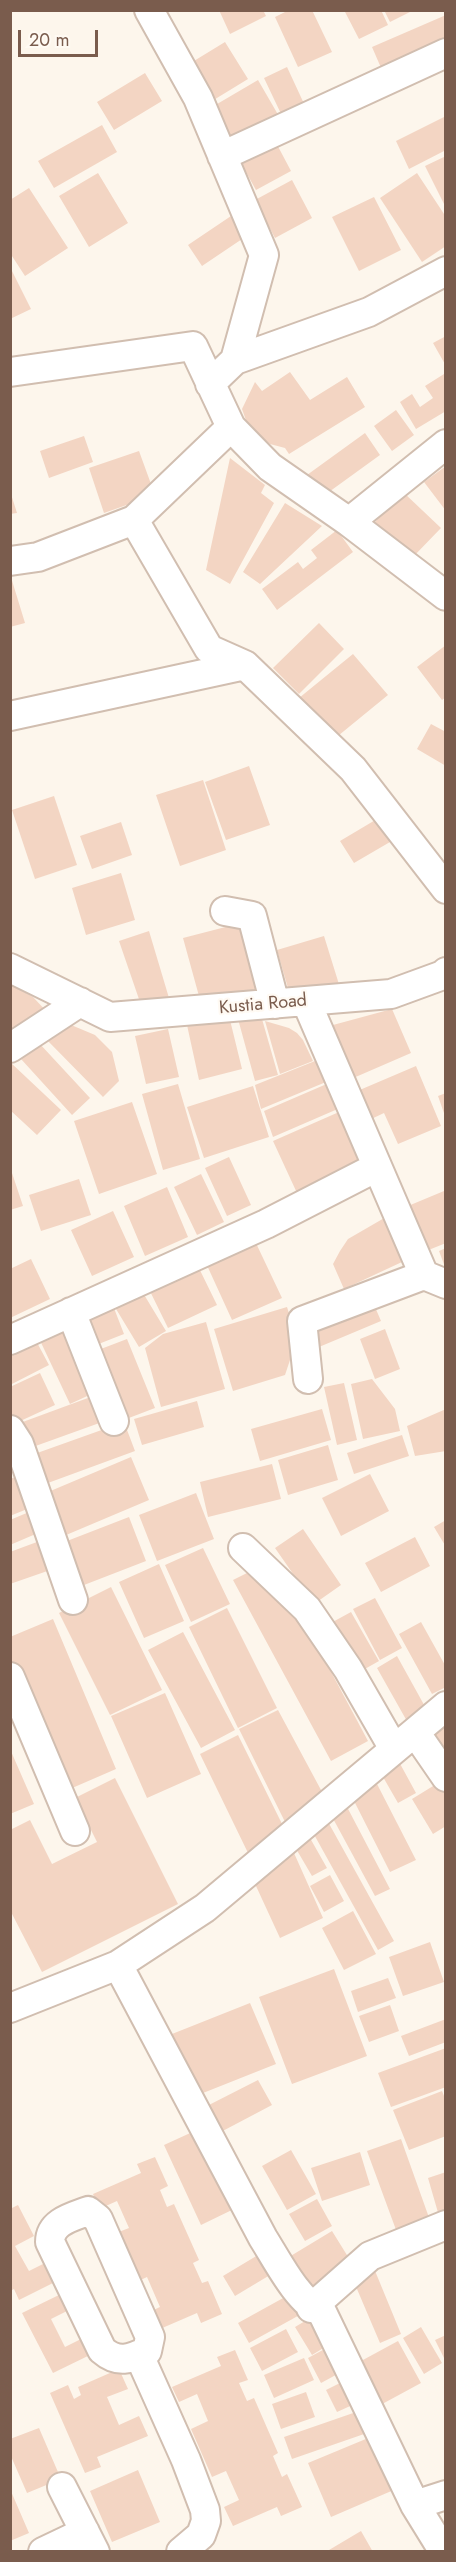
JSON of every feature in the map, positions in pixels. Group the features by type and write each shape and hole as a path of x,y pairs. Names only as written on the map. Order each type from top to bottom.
{"street":[{"path":"149,10 198,98 264,255 235,360"},
{"path":"222,156 446,53"},
{"path":"210,384 235,360 369,312 446,271"},
{"path":"10,372 193,346 231,427 270,467 349,522 446,596"},
{"path":"10,561 38,557 134,520 231,427"},
{"path":"349,522 446,444"},
{"path":"134,520 209,649 245,665 353,769 446,889"},
{"path":"10,716 245,665"},
{"path":"225,911 252,916 275,1004"},
{"name":"Kustia Road","path":"10,968 110,1017 392,994 446,972"},
{"path":"306,1001 377,1167 435,1280 302,1321 308,1379"},
{"path":"10,1048 80,1002"},
{"path":"10,1340 266,1224 377,1167"},
{"path":"71,1312 114,1421"},
{"path":"10,1430 20,1444 73,1600"},
{"path":"243,1548 307,1609 348,1670 405,1740 446,1777"},
{"path":"10,1677 75,1831"},
{"path":"10,2008 118,1965 205,1908 446,1706"},
{"path":"118,1965 263,2238 282,2269 311,2308 322,2312 415,2505 444,2552"},
{"path":"88,2211 98,2219 150,2337 147,2351 139,2355 130,2359 118,2359 102,2350 50,2241 50,2232 56,2226 88,2211"},
{"path":"311,2308 370,2256 446,2225"},
{"path":"139,2355 186,2460 205,2510 206,2521 201,2535 182,2552"},
{"path":"43,2552 90,2542 62,2487"},
{"path":"415,2505 446,2495"}],"building":[{"path":"219,10 263,10 266,16 230,34"},
{"path":"289,10 312,10 332,52 298,67 275,17"},
{"path":"344,10 381,10 388,25 359,39"},
{"path":"384,10 414,10 390,22"},
{"path":"446,15 446,51 385,77 372,47"},
{"path":"225,42 248,79 212,101 189,64"},
{"path":"287,67 306,108 283,118 264,78"},
{"path":"145,73 162,101 114,130 97,102"},
{"path":"258,80 280,118 234,145 212,107"},
{"path":"446,116 446,150 409,169 396,141"},
{"path":"102,125 117,152 54,188 38,161"},
{"path":"273,137 291,171 256,190 237,156"},
{"path":"446,156 446,208 425,166"},
{"path":"98,173 128,223 89,247 59,196"},
{"path":"417,173 446,217 446,246 422,262 380,198"},
{"path":"292,180 312,218 275,238 255,200"},
{"path":"29,188 68,248 25,276 10,253 10,200"},
{"path":"374,197 401,250 359,271 332,217"},
{"path":"234,214 248,235 202,266 188,245"},
{"path":"10,267 31,309 10,319"},
{"path":"446,336 446,366 433,343"},
{"path":"290,372 310,400 347,377 365,407 289,454 285,448 270,444 248,426 242,409 255,382 262,391"},
{"path":"444,374 446,411 416,429 400,402 412,394 420,407 433,398 425,386"},
{"path":"396,410 414,435 392,451 374,426"},
{"path":"365,433 380,455 322,497 307,475"},
{"path":"84,436 93,462 49,478 40,451"},
{"path":"139,451 155,495 104,513 89,468"},
{"path":"230,458 265,485 261,493 274,503 230,584 206,570"},
{"path":"446,466 446,511 424,482"},
{"path":"10,491 17,513 10,514"},
{"path":"403,492 441,528 412,558 374,523"},
{"path":"285,503 322,526 260,584 243,572"},
{"path":"337,530 353,552 277,610 262,589 298,562 303,569 317,558 311,550"},
{"path":"10,574 25,623 10,627"},
{"path":"319,623 344,649 299,694 273,668"},
{"path":"446,645 446,697 442,700 417,667"},
{"path":"353,654 388,695 333,740 299,698"},
{"path":"431,724 446,732 446,766 417,749"},
{"path":"249,766 270,825 226,840 205,782"},
{"path":"203,780 226,850 180,866 156,795"},
{"path":"54,796 77,865 35,879 12,810"},
{"path":"377,819 390,842 354,863 340,841"},
{"path":"121,822 132,855 92,869 80,836"},
{"path":"121,873 135,920 86,935 72,888"},
{"path":"241,923 260,991 202,1007 183,938"},
{"path":"149,931 169,998 141,1005 119,941"},
{"path":"324,936 342,994 290,995 277,950"},
{"path":"10,984 33,997 48,1013 10,1035"},
{"path":"392,1009 411,1053 351,1079 333,1025"},
{"path":"238,1019 262,1019 278,1075 255,1081"},
{"path":"230,1020 242,1069 199,1080 187,1025"},
{"path":"265,1021 289,1028 297,1033 313,1061 280,1074"},
{"path":"64,1022 95,1035 112,1052 119,1081 103,1097 46,1039"},
{"path":"168,1029 179,1077 146,1084 135,1036"},
{"path":"39,1043 90,1098 72,1115 21,1059"},
{"path":"315,1061 326,1082 261,1109 255,1085"},
{"path":"10,1062 61,1110 37,1135 10,1110"},
{"path":"416,1066 441,1126 398,1144 384,1113 367,1121 355,1092"},
{"path":"329,1083 340,1108 273,1137 264,1111"},
{"path":"178,1084 200,1159 163,1170 142,1094"},
{"path":"253,1086 269,1137 204,1158 187,1107"},
{"path":"446,1093 446,1116 445,1116 438,1096"},
{"path":"132,1102 157,1174 99,1194 74,1121"},
{"path":"339,1112 362,1163 297,1193 273,1141"},
{"path":"229,1157 251,1205 227,1216 205,1168"},
{"path":"10,1167 23,1206 10,1210"},
{"path":"201,1174 224,1222 197,1235 174,1187"},
{"path":"79,1179 91,1215 41,1231 29,1195"},
{"path":"167,1187 188,1237 145,1256 124,1206"},
{"path":"444,1191 446,1243 426,1251 408,1206"},
{"path":"113,1211 134,1257 92,1276 71,1230"},
{"path":"386,1217 402,1262 344,1289 333,1264 340,1251 348,1239"},
{"path":"254,1239 282,1298 232,1320 205,1261"},
{"path":"446,1248 446,1267 445,1267 439,1251"},
{"path":"194,1258 217,1305 168,1328 145,1281"},
{"path":"31,1259 50,1299 10,1318 10,1269"},
{"path":"137,1283 166,1331 139,1347 110,1299"},
{"path":"372,1300 381,1321 319,1347 310,1327"},
{"path":"112,1303 124,1334 96,1345 84,1315"},
{"path":"287,1307 297,1339 285,1375 233,1391 214,1329"},
{"path":"65,1319 98,1391 70,1404 36,1332"},
{"path":"206,1322 225,1389 161,1407 145,1348 163,1334"},
{"path":"385,1329 400,1369 375,1379 360,1339"},
{"path":"33,1335 49,1365 10,1385 10,1346"},
{"path":"127,1339 155,1408 121,1421 93,1352"},
{"path":"40,1373 55,1405 16,1423 10,1410 10,1387"},
{"path":"372,1379 395,1409 400,1431 363,1439 351,1384"},
{"path":"344,1383 357,1440 337,1445 324,1387"},
{"path":"96,1395 105,1421 30,1448 20,1423"},
{"path":"197,1401 204,1427 142,1445 134,1419"},
{"path":"322,1409 331,1440 260,1461 251,1429"},
{"path":"446,1409 446,1451 415,1456 407,1426"},
{"path":"124,1422 135,1451 37,1487 26,1457"},
{"path":"402,1435 409,1456 354,1474 347,1453"},
{"path":"328,1445 338,1480 288,1495 278,1460"},
{"path":"131,1457 149,1500 59,1538 41,1495"},
{"path":"272,1464 281,1499 208,1517 200,1482"},
{"path":"370,1474 389,1511 341,1536 322,1498"},
{"path":"18,1476 32,1507 10,1516 10,1479"},
{"path":"196,1493 214,1539 157,1561 139,1515"},
{"path":"29,1512 38,1533 10,1545 10,1520"},
{"path":"129,1517 146,1561 84,1585 67,1541"},
{"path":"446,1520 446,1547 434,1527"},
{"path":"303,1529 341,1585 314,1604 275,1548"},
{"path":"415,1537 430,1566 381,1592 365,1563"},
{"path":"45,1539 56,1568 10,1584 10,1552"},
{"path":"203,1548 230,1604 191,1622 165,1565"},
{"path":"159,1564 184,1621 144,1638 119,1582"},
{"path":"255,1569 298,1610 368,1741 331,1761 233,1580"},
{"path":"111,1587 162,1690 110,1715 59,1613"},
{"path":"375,1598 402,1648 380,1660 353,1609"},
{"path":"227,1608 277,1708 238,1728 189,1627"},
{"path":"351,1612 379,1661 356,1674 329,1624"},
{"path":"53,1619 116,1769 63,1792 10,1668 10,1637"},
{"path":"421,1622 446,1667 446,1687 432,1694 399,1634"},
{"path":"183,1632 235,1730 201,1748 148,1650"},
{"path":"397,1656 428,1712 408,1723 377,1668"},
{"path":"165,1693 201,1774 147,1798 111,1716"},
{"path":"278,1710 328,1803 289,1830 239,1729"},
{"path":"446,1713 446,1753 428,1725"},
{"path":"238,1735 288,1836 249,1855 200,1754"},
{"path":"10,1749 34,1804 10,1814"},
{"path":"398,1760 416,1793 398,1803 379,1770"},
{"path":"115,1778 178,1904 42,1972 10,1910 10,1830 30,1820 52,1864 97,1842 75,1798"},
{"path":"438,1783 446,1795 446,1826 433,1834 412,1799"},
{"path":"377,1784 416,1860 390,1872 352,1797"},
{"path":"346,1805 390,1889 375,1896 330,1813"},
{"path":"327,1820 394,1941 378,1950 311,1829"},
{"path":"310,1838 327,1868 312,1876 295,1847"},
{"path":"294,1853 323,1918 280,1938 250,1873"},
{"path":"330,1875 344,1901 324,1912 310,1886"},
{"path":"353,1911 376,1954 344,1970 322,1928"},
{"path":"430,1942 444,1982 403,1996 389,1957"},
{"path":"334,1969 367,2056 292,2084 259,1997"},
{"path":"388,1978 396,1998 358,2012 351,1991"},
{"path":"250,2003 276,2064 198,2095 172,2034"},
{"path":"390,2005 399,2031 369,2042 359,2016"},
{"path":"446,2019 446,2042 409,2056 401,2036"},
{"path":"446,2048 446,2087 391,2107 378,2073"},
{"path":"258,2080 272,2105 217,2134 203,2108"},
{"path":"442,2091 446,2101 446,2136 409,2150 393,2110"},
{"path":"199,2129 236,2208 201,2225 164,2145"},
{"path":"401,2139 432,2226 399,2238 367,2151"},
{"path":"291,2150 316,2194 287,2210 262,2166"},
{"path":"360,2152 370,2185 322,2201 311,2168"},
{"path":"155,2157 168,2186 160,2190 167,2207 174,2204 199,2260 193,2263 202,2283 208,2281 222,2314 201,2323 197,2313 153,2332 145,2314 160,2307 147,2277 132,2284 111,2235 129,2228 117,2201 99,2209 93,2194 141,2173 137,2164"},
{"path":"446,2172 446,2214 439,2216 428,2178"},
{"path":"317,2199 332,2226 305,2241 289,2214"},
{"path":"18,2205 34,2236 15,2246 29,2271 47,2262 57,2281 19,2300 14,2289 10,2291 10,2209"},
{"path":"332,2231 355,2268 307,2297 284,2260"},
{"path":"263,2252 275,2272 235,2296 223,2276"},
{"path":"373,2266 401,2334 380,2343 351,2275"},
{"path":"294,2292 305,2312 249,2343 238,2323"},
{"path":"61,2294 69,2310 51,2319 65,2347 83,2338 92,2354 53,2373 22,2313"},
{"path":"317,2314 335,2341 312,2355 295,2327"},
{"path":"421,2327 442,2363 424,2374 403,2338"},
{"path":"286,2329 298,2352 262,2371 250,2348"},
{"path":"446,2335 446,2362 435,2340"},
{"path":"398,2341 421,2383 373,2409 350,2367"},
{"path":"332,2345 345,2370 321,2383 308,2358"},
{"path":"235,2350 248,2380 239,2383 247,2401 254,2398 278,2453 273,2456 282,2477 287,2474 302,2507 281,2516 277,2507 233,2526 224,2507 239,2500 226,2471 212,2477 191,2429 208,2421 197,2394 179,2402 172,2387 221,2366 217,2357"},
{"path":"304,2358 314,2380 274,2398 264,2375"},
{"path":"119,2369 128,2389 107,2397 119,2425 139,2416 148,2436 97,2457 101,2467 85,2473 50,2393 68,2385 74,2399 81,2395 78,2387"},
{"path":"348,2379 359,2402 337,2412 326,2390"},
{"path":"306,2392 315,2417 281,2429 272,2404"},
{"path":"359,2411 367,2433 292,2459 284,2437"},
{"path":"39,2428 61,2479 27,2493 10,2454 10,2439"},
{"path":"373,2436 396,2489 331,2517 308,2463"},
{"path":"138,2470 160,2522 112,2542 90,2491"},
{"path":"10,2489 29,2533 10,2541"},
{"path":"361,2531 373,2552 330,2552 329,2550"}]}
